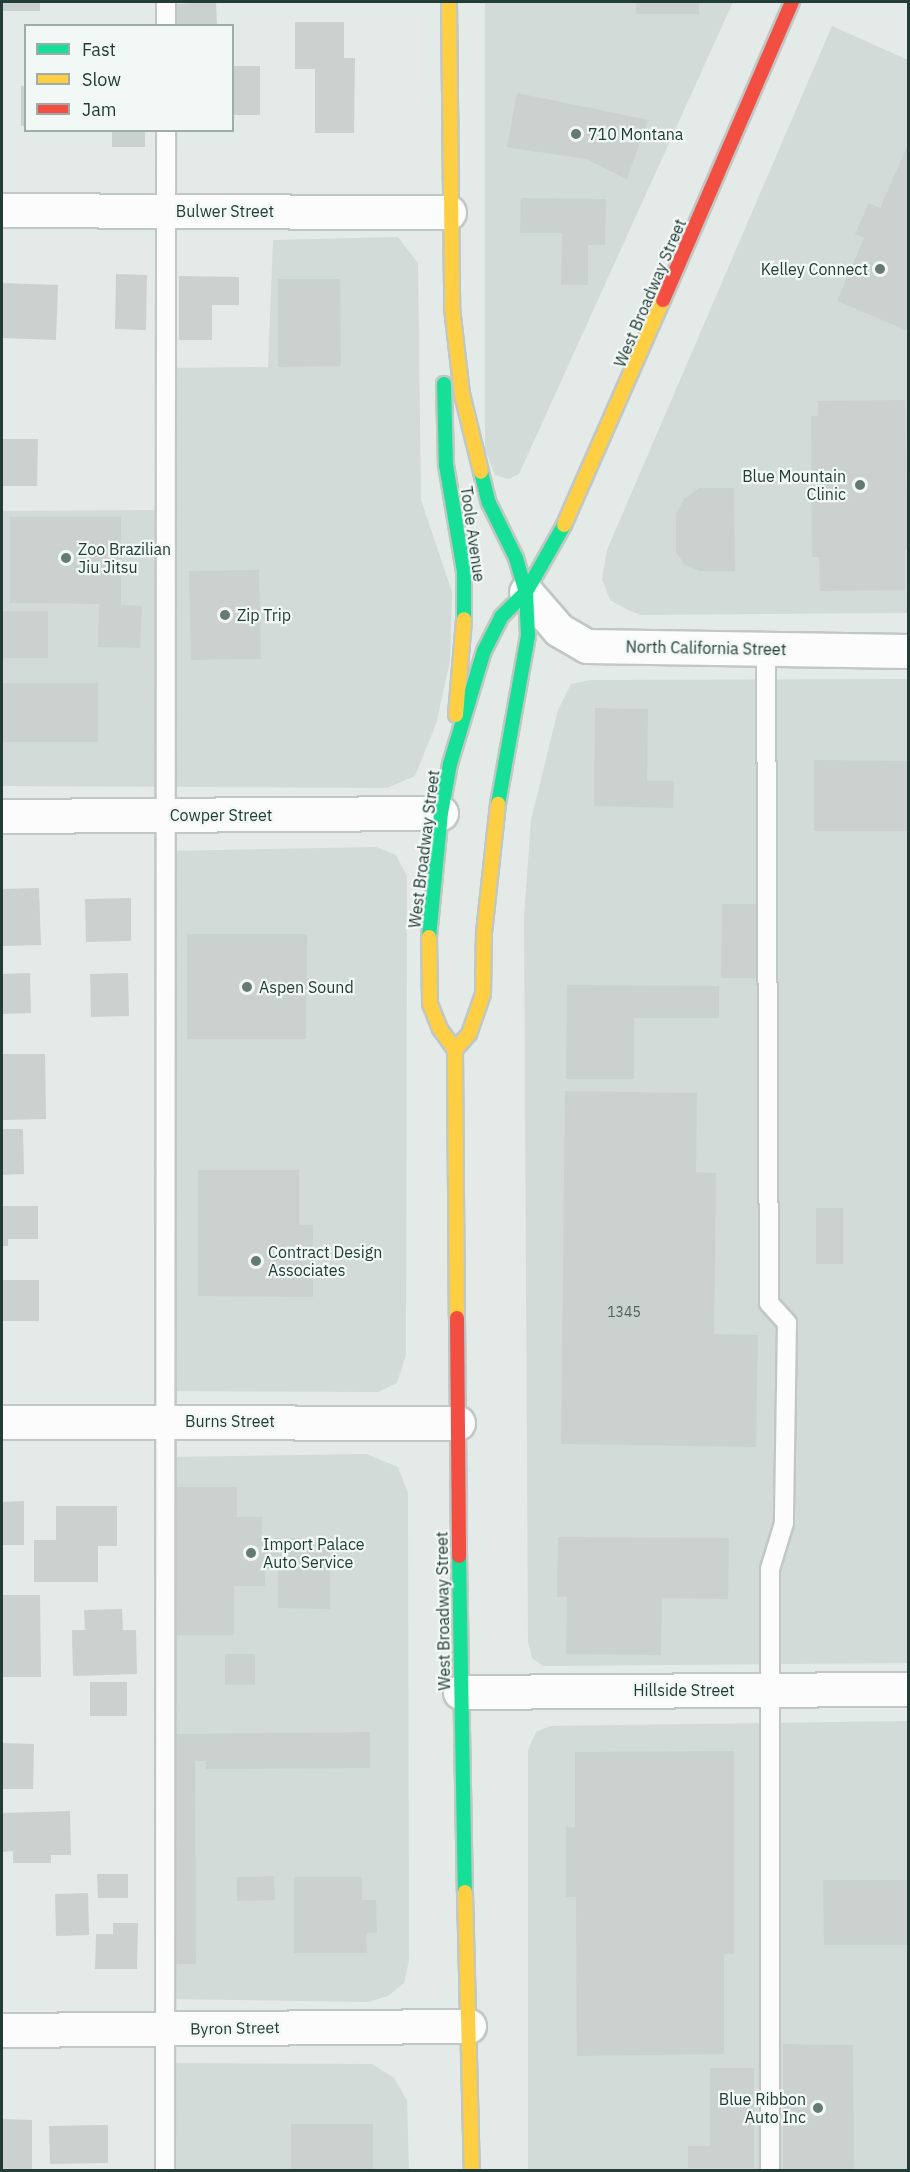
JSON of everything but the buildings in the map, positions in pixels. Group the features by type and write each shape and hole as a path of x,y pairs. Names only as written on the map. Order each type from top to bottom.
{"main road":[{"name":"Toole Avenue","path":"449,2 449,212 452,308 472,446 493,514 516,558 526,592"},
{"name":"West Broadway Street","path":"472,2170 460,1692 455,1050 440,1029 430,1004 429,934 441,813 450,764 484,651 501,617 526,592 571,513 792,2"},
{"name":"Toole Avenue","path":"450,764 465,621 464,571 446,465 444,349 452,308"},
{"path":"455,1050 469,1034 483,994 484,933 500,781 522,678 528,635 526,592"}],"street":[{"name":"Bulwer Street","path":"2,210 449,212"},
{"name":"North California Street","path":"526,592 558,630 587,646 909,651"},
{"name":"Cowper Street","path":"2,816 441,813"},
{"name":"Burns Street","path":"2,1422 458,1423"},
{"name":"Hillside Street","path":"460,1692 909,1689"},
{"name":"Byron Street","path":"2,2030 469,2026"}],"lane":[{"path":"166,2 166,24"},
{"path":"165,2170 166,132"},
{"path":"766,649 769,1303 787,1323 784,1523 770,1569 770,2170"}],"shaded area":[{"path":"485,2 733,2 519,474 509,479 495,475 485,449"},
{"path":"832,26 908,60 908,613 641,615 610,600 602,579 607,550"},
{"path":"398,237 418,263 421,500 452,592 450,661 436,724 415,776 387,788 2,786 2,511 165,510 166,368 268,367 273,240"},
{"path":"908,679 908,1663 543,1666 532,1658 528,1642 524,917 531,820 558,710 571,684 591,680"},
{"path":"376,847 396,855 407,876 406,1355 397,1383 378,1392 166,1391 166,851"},
{"path":"366,1454 398,1467 408,1493 409,1961 404,1983 388,1996 368,2002 165,1999 166,1457"},
{"path":"908,1721 908,2170 528,2170 528,1750 536,1732 550,1726"},
{"path":"165,2063 372,2064 394,2078 407,2100 409,2170 165,2170"}],"traffic: fast":[{"path":"444,384 446,465 464,571 464,619"},
{"path":"481,472 489,503 516,558 526,592"},
{"path":"429,937 441,813 450,764 484,651 501,617 526,592 564,525"},
{"path":"498,804 528,635 526,592"},
{"path":"459,1556 465,1892"}],"traffic: slow":[{"path":"449,2 452,308 462,394 481,472"},
{"path":"564,525 663,300"},
{"path":"456,715 464,619"},
{"path":"455,1050 469,1034 483,994 484,933 498,804"},
{"path":"429,937 430,1004 440,1029 455,1050 457,1318"},
{"path":"465,1892 472,2170"}],"traffic: jam":[{"path":"663,300 792,2"},
{"path":"457,1318 459,1556"}],"place":[{"name":"710 Montana","path":"576,134"},
{"name":"Kelley Connect","path":"880,269"},
{"name":"Blue Mountain Clinic","path":"860,485"},
{"name":"Zoo Brazilian Jiu Jitsu","path":"66,558"},
{"name":"Zip Trip","path":"225,615"},
{"name":"Aspen Sound","path":"247,987"},
{"name":"Contract Design Associates","path":"256,1261"},
{"name":"Import Palace Auto Service","path":"251,1553"},
{"name":"Blue Ribbon Auto Inc","path":"818,2108"}]}
